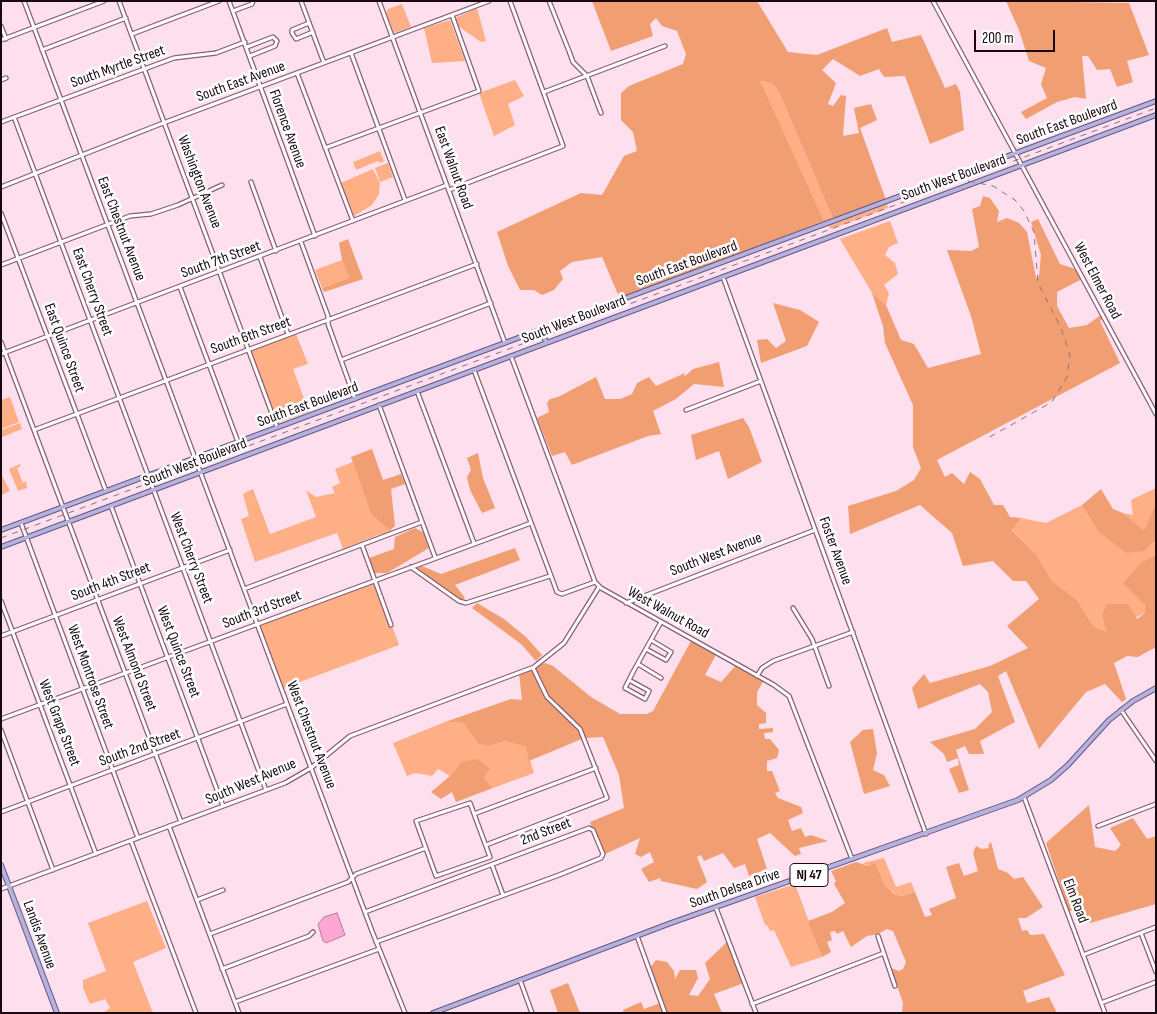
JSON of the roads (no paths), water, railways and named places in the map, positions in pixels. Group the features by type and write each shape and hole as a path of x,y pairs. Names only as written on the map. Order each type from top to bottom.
{"main road":[{"name":"South East Boulevard","path":"1,530 1156,102"},
{"name":"South West Boulevard","path":"1,547 1156,115"},
{"path":"541,330 546,342"},
{"name":"South Delsea Drive","path":"433,1013 637,936 926,834 1024,797 1060,773 1102,727 1121,710 1156,688"},
{"name":"Landis Avenue","path":"1,865 57,1013"}],"street":[{"name":"East Chestnut Avenue","path":"24,1 198,465"},
{"path":"1,40 104,1"},
{"name":"Washington Avenue","path":"119,1 194,199 277,428"},
{"path":"132,34 220,1"},
{"path":"230,2 236,1"},
{"path":"233,11 252,4 253,1"},
{"path":"301,1 324,63"},
{"name":"East Walnut Road","path":"379,1 506,343"},
{"name":"South East Avenue","path":"1,187 164,123 489,1"},
{"path":"449,190 562,148 553,116 510,1"},
{"path":"549,1 573,62 587,76 601,114"},
{"name":"West Elmer Road","path":"933,1 1156,414"},
{"name":"Florence Avenue","path":"230,2 247,47 259,88 315,236"},
{"path":"325,148 479,91 452,15"},
{"path":"42,50 126,18"},
{"path":"309,24 292,30 292,33 296,38 313,32"},
{"path":"1,26 6,38"},
{"path":"247,47 273,37 277,40 275,46 250,56"},
{"name":"South Myrtle Street","path":"1,122 177,57 216,53 245,42"},
{"path":"544,92 665,46"},
{"path":"351,53 405,200"},
{"path":"297,73 353,221"},
{"path":"1,80 6,78"},
{"name":"East Cherry Street","path":"14,118 148,475"},
{"path":"251,182 276,251"},
{"name":"South 7th Street","path":"3,353 301,242 447,184"},
{"path":"1,264 130,216 155,213 194,199 222,185"},
{"name":"East Quince Street","path":"1,213 106,491"},
{"path":"301,242 328,316 355,400"},
{"path":"260,257 288,334"},
{"name":"South 6th Street","path":"34,430 477,264"},
{"name":"Foster Avenue","path":"722,276 926,834"},
{"path":"180,287 238,442"},
{"path":"341,360 491,304"},
{"name":"West Almond Street","path":"1,342 3,353 66,514 181,822"},
{"name":"West Walnut Road","path":"511,356 595,582 626,603 784,692 792,702 852,860"},
{"path":"474,370 557,592 560,594 595,582"},
{"path":"686,410 761,381"},
{"path":"417,391 474,543"},
{"path":"379,406 435,558"},
{"name":"West Chestnut Avenue","path":"198,465 376,942 405,1013"},
{"name":"West Cherry Street","path":"148,475 266,790"},
{"name":"West Quince Street","path":"111,506 223,806"},
{"path":"244,589 422,522"},
{"name":"West Montrose Street","path":"21,523 138,838"},
{"name":"South 3rd Street","path":"1,719 531,523"},
{"name":"South West Avenue","path":"626,603 815,530"},
{"path":"362,545 391,625"},
{"name":"South 4th Street","path":"1,636 230,550"},
{"path":"411,567 459,601 466,603 550,576"},
{"name":"South West Avenue","path":"1,889 295,778 311,768 350,736 533,668 564,643 599,586"},
{"name":"West Grape Street","path":"1,601 96,854"},
{"path":"793,608 814,646 829,686"},
{"path":"629,680 649,691 645,698 625,688 629,680 661,622"},
{"path":"757,676 767,664 852,632"},
{"path":"646,649 666,660 671,652 651,640"},
{"path":"638,664 661,678"},
{"path":"486,844 607,798 580,730 546,697 533,668"},
{"name":"South 2nd Street","path":"1,812 287,704"},
{"path":"1121,710 1156,761"},
{"path":"1,730 53,870"},
{"path":"474,814 596,768"},
{"name":"Elm Road","path":"1024,797 1105,1013"},
{"path":"470,802 474,814 490,857 436,876 416,821 470,802"},
{"path":"1098,826 1156,804"},
{"path":"169,826 239,1013"},
{"name":"2nd Street","path":"365,912 589,828 593,830 603,854 601,858 591,862 376,942"},
{"path":"131,841 196,1013"},
{"path":"210,934 348,882 356,874 426,848"},
{"path":"492,865 503,895"},
{"path":"197,900 223,890"},
{"path":"716,908 756,1013"},
{"path":"1083,955 1156,927"},
{"path":"222,969 310,936 313,932"},
{"path":"1141,933 1156,972"},
{"path":"637,936 665,1013"},
{"path":"878,936 895,986"},
{"path":"235,1002 379,949"},
{"path":"752,1004 884,953"},
{"path":"520,980 532,1013"},
{"path":"1101,1002 1156,982"}],"railway":[{"path":"1,538 1156,108"},
{"path":"968,181 993,186 1015,200 1024,211 1034,232 1038,283 1061,328 1070,355 1067,377 1052,402 986,439"}]}
